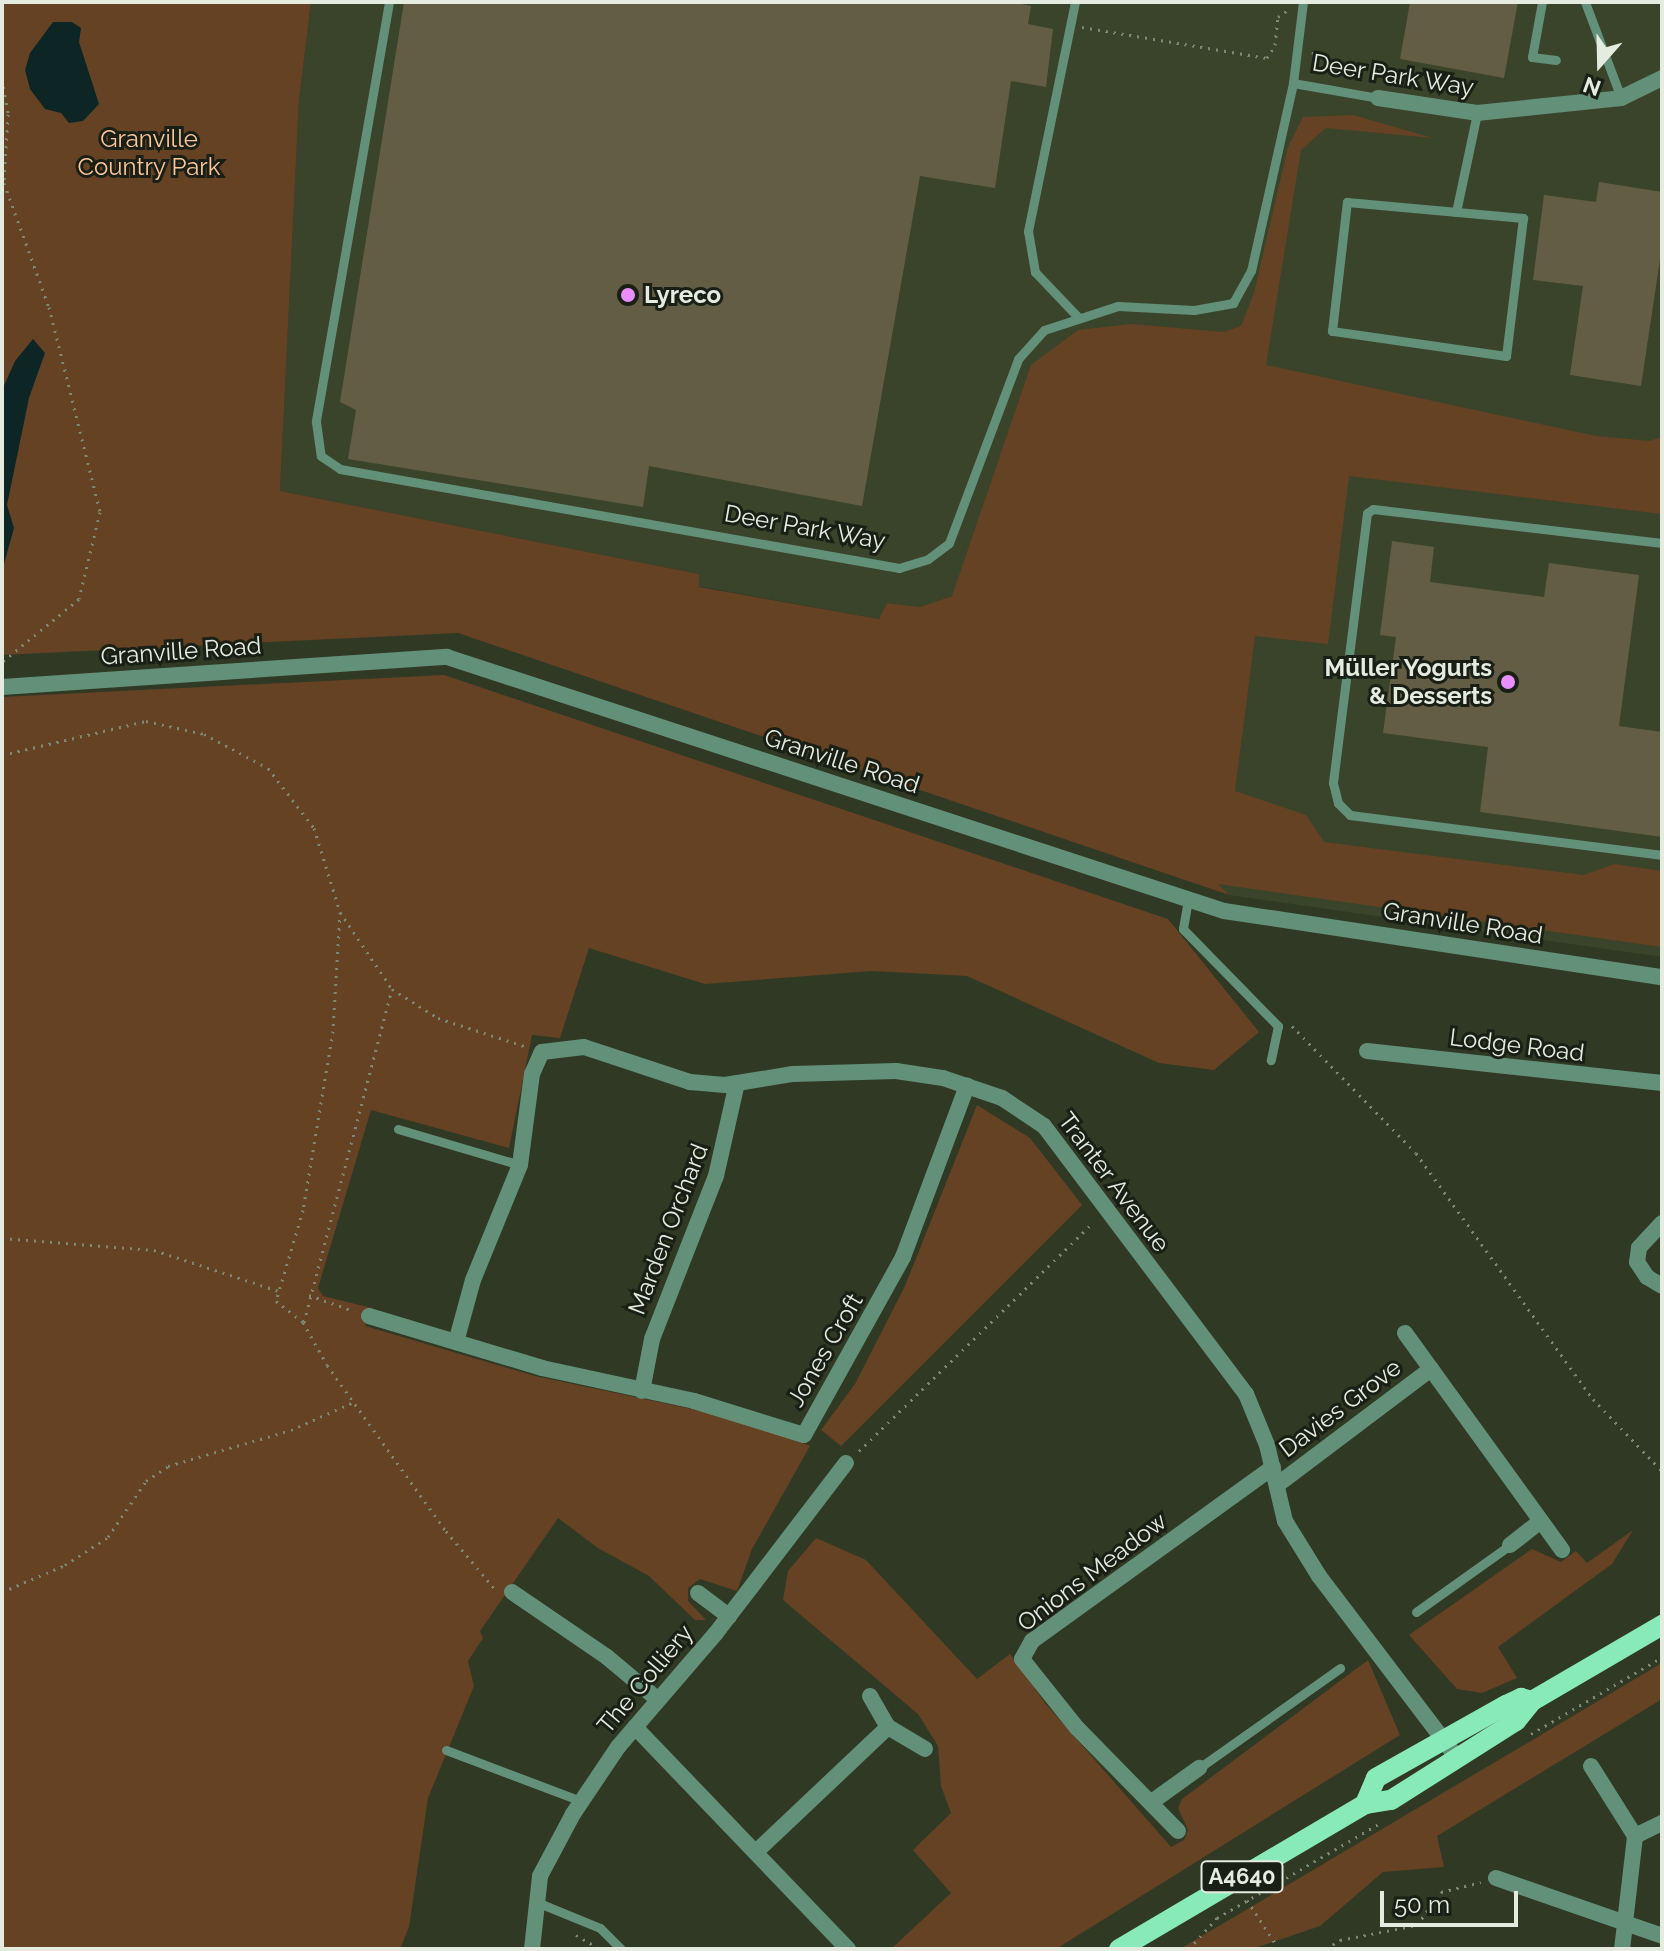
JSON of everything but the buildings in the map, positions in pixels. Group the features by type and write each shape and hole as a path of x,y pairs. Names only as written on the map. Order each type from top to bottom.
{"main road":[{"name":"A4640","path":"1119,1949 1365,1804 1391,1800 1516,1721 1532,1701 1662,1625"},
{"path":"1365,1804 1376,1778 1514,1701 1532,1701"}],"street":[{"name":"Deer Park Way","path":"1378,98 1477,113 1621,98 1662,78"},
{"name":"Granville Road","path":"2,687 447,657 1224,911 1662,977"},
{"name":"Tranter Avenue","path":"542,1052 584,1047 690,1082 737,1083 793,1074 896,1071 967,1086 1025,1109 1044,1126 1105,1211 1246,1394 1273,1467 1285,1521 1319,1576 1445,1738 1457,1758"},
{"name":"Lodge Road","path":"1367,1051 1662,1083"},
{"path":"456,1342 473,1280 520,1165 532,1074 542,1052"},
{"name":"Marden Orchard","path":"642,1391 652,1339 721,1161 737,1083"},
{"name":"Jones Croft","path":"369,1316 642,1391 768,1421 804,1435 903,1257 967,1086"},
{"path":"1662,1223 1639,1248 1637,1262 1647,1277 1662,1286"},
{"name":"Davies Grove","path":"1405,1333 1562,1550"},
{"name":"Davies Grove","path":"1277,1485 1431,1369"},
{"name":"The Colliery","path":"532,1949 534,1901 546,1859 581,1801 656,1698 729,1616 846,1463"},
{"name":"Onions Meadow","path":"1178,1831 1153,1801 1077,1728 1022,1659 1032,1641 1273,1467"},
{"path":"1510,1545 1541,1521"},
{"path":"512,1592 607,1657 656,1698"},
{"path":"698,1593 729,1616"},
{"path":"870,1696 888,1727 925,1749"},
{"path":"635,1727 758,1850 848,1949"},
{"path":"758,1850 888,1727"},
{"path":"1591,1766 1635,1836 1622,1949"},
{"path":"1153,1801 1199,1768"},
{"path":"1635,1836 1662,1823"},
{"path":"1496,1878 1662,1936"}],"lane":[{"name":"Deer Park Way","path":"389,2 316,422 321,456 340,469 899,568 928,559 949,543 1018,359 1044,330 1118,306 1194,310 1233,303 1251,271 1293,83 1378,98"},
{"path":"1075,2 1028,231 1035,272 1079,318"},
{"path":"1293,83 1303,2"},
{"path":"1542,2 1532,57 1556,60"},
{"path":"1585,2 1621,98"},
{"path":"1456,212 1477,113"},
{"path":"1347,202 1456,212 1523,218 1506,356 1332,331 1347,202"},
{"path":"1662,543 1373,509 1367,513 1333,783 1338,803 1350,815 1662,855"},
{"path":"1188,900 1183,929 1278,1026 1271,1060"},
{"path":"398,1129 520,1165"},
{"path":"1416,1612 1510,1545"},
{"path":"1199,1768 1340,1668"},
{"path":"446,1750 581,1801"},
{"path":"534,1901 600,1928 621,1949"}],"path":[{"path":"1070,26 1267,58 1275,45 1278,17 1291,2"},
{"path":"1310,42 1312,54 1371,82"},
{"path":"2,79 8,114 4,183 49,307 100,512 79,599 2,662"},
{"path":"2,755 146,721 204,734 268,768 314,828 340,912 392,989 438,1018 542,1052"},
{"path":"340,912 330,1046 303,1210 276,1301 303,1322 354,1402 487,1582 506,1598 512,1592"},
{"path":"303,1322 392,989"},
{"path":"1281,1016 1416,1153 1593,1399 1662,1471"},
{"path":"846,1463 1105,1211"},
{"path":"2,1238 154,1250 279,1291"},
{"path":"309,1295 369,1316"},
{"path":"2,1592 65,1565 108,1537 146,1481 168,1466 279,1434 354,1402"},
{"path":"1529,1735 1662,1657"},
{"path":"1189,1949 1217,1918 1391,1816"},
{"path":"1326,1949 1340,1940 1417,1925 1441,1892 1496,1878"},
{"path":"1247,1900 1279,1949"}],"shaded area":[{"path":"311,2 1662,2 1662,957 1229,895 1011,690 952,596 920,607 887,603 879,619 698,586 699,574 280,491 299,99"}],"green space":[{"name":"Granville Country Park","path":"2,2 311,2 299,99 280,491 699,574 699,587 879,619 887,603 920,607 952,596 1031,365 1078,330 1131,324 1224,332 1241,326 1254,293 1288,147 1303,117 1353,115 1433,138 1326,128 1301,150 1266,365 1596,436 1649,441 1662,437 1662,514 1349,476 1328,644 1255,636 1235,791 1306,815 1324,842 1584,875 1614,864 1662,871 1662,947 1218,884 1229,895 458,633 2,655"},
{"path":"444,675 1168,919 1259,1032 1214,1070 1159,1063 967,976 871,971 705,984 589,948 560,1038 532,1035 509,1148 371,1110 318,1288 323,1296 372,1308 365,1326 535,1376 739,1419 810,1446 752,1549 737,1591 700,1579 688,1588 688,1601 706,1620 695,1620 649,1576 598,1548 558,1518 480,1631 483,1638 468,1661 474,1686 428,1798 409,1927 400,1949 2,1949 2,697"},
{"path":"977,1105 1030,1138 1082,1205 841,1446 821,1430 855,1384 905,1286"},
{"path":"1633,1530 1612,1564 1498,1647 1517,1678 1482,1693 1457,1689 1409,1635 1532,1549 1561,1562 1576,1551 1587,1563"},
{"path":"816,1538 866,1560 977,1679 1010,1654 1045,1703 1171,1847 1184,1840 1188,1830 1178,1808 1182,1799 1368,1660 1400,1735 1056,1949 891,1949 951,1893 913,1850 951,1813 941,1786 938,1746 918,1714 783,1600 788,1571"},
{"path":"1662,1663 1662,1699 1437,1836 1444,1867 1383,1872 1320,1926 1252,1949 1180,1949"}],"water":[{"path":"53,22 72,22 81,28 79,42 99,104 83,121 69,123 61,113 45,109 30,89 25,70 30,53"},
{"path":"33,339 45,353 29,398 7,505 14,528 2,571 2,390 15,361"}],"place":[{"name":"Lyreco","path":"628,295"},
{"name":"Müller Yogurts & Desserts","path":"1508,682"}]}
